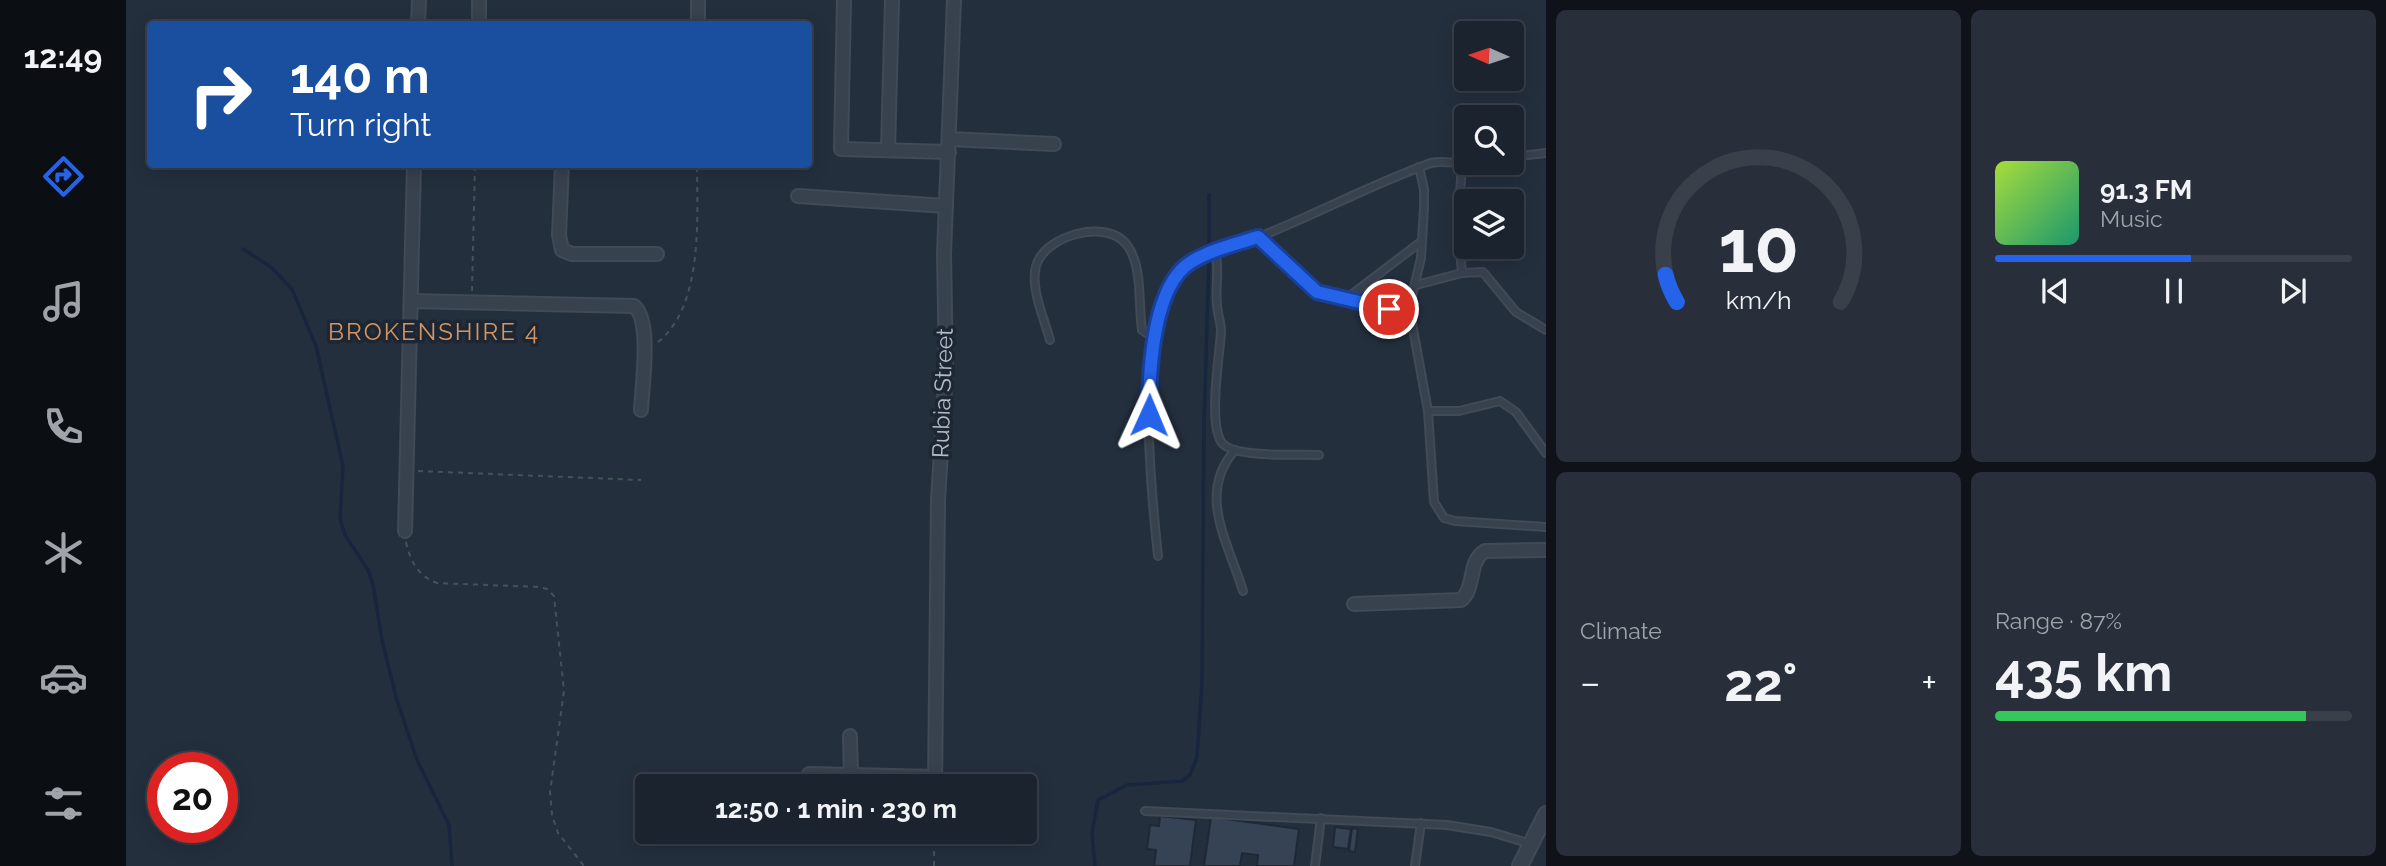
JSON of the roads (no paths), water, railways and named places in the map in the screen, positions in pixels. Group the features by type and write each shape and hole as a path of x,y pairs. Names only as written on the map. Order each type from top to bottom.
{"street":[{"path":"418,21 419,0"},
{"path":"479,0 479,21"},
{"path":"698,0 698,21"},
{"path":"844,0 841,149 888,150 1054,144"},
{"path":"888,150 892,0"},
{"name":"Rubia Street","path":"935,774 938,500 946,369 944,289 954,0"},
{"path":"405,531 414,168"},
{"path":"562,168 559,235 562,250 572,254 657,254"},
{"path":"799,197 946,206"},
{"path":"411,301 634,306 643,319 641,410"},
{"path":"1354,604 1461,600 1468,589 1476,559 1485,551 1546,550"},
{"path":"850,736 851,774"},
{"path":"1520,866 1546,814"}],"lane":[{"path":"1524,156 1546,153"},
{"path":"1158,556 1149,471 1149,387 1160,314 1174,280 1190,263 1215,251 1258,237 1419,167 1442,161 1454,162"},
{"path":"1419,167 1424,190 1422,241 1412,296 1411,318 1428,411 1434,502 1444,518 1455,521 1546,527"},
{"path":"1461,175 1458,226 1462,273"},
{"path":"1050,340 1036,291 1036,267 1045,249 1062,239 1108,233 1119,236 1131,253 1142,330 1155,339"},
{"path":"1258,237 1317,292 1347,298 1411,318"},
{"path":"1347,298 1422,241"},
{"path":"1215,251 1219,274 1216,303 1221,326 1217,425 1223,444 1235,450 1319,455"},
{"path":"1416,285 1474,271 1487,275 1516,312 1546,330"},
{"path":"1428,411 1459,411 1500,401 1516,412 1546,453"},
{"path":"1235,450 1221,469 1216,505 1219,526 1243,590"},
{"path":"1145,811 1421,823 1491,832 1531,844"},
{"path":"1315,866 1321,818"},
{"path":"1415,866 1421,823"}],"waterway":[{"path":"1209,195 1209,247"},
{"path":"243,249 271,267 292,289 316,346 343,466 340,518 345,535 368,570 373,585 382,640 396,697 417,760 449,825 452,866"},
{"path":"1095,866 1092,833 1098,800 1127,785 1182,781 1190,775 1197,757 1202,683 1204,422 1209,259"}],"district":[{"name":"BROKENSHIRE 4","path":"434,331"}]}
